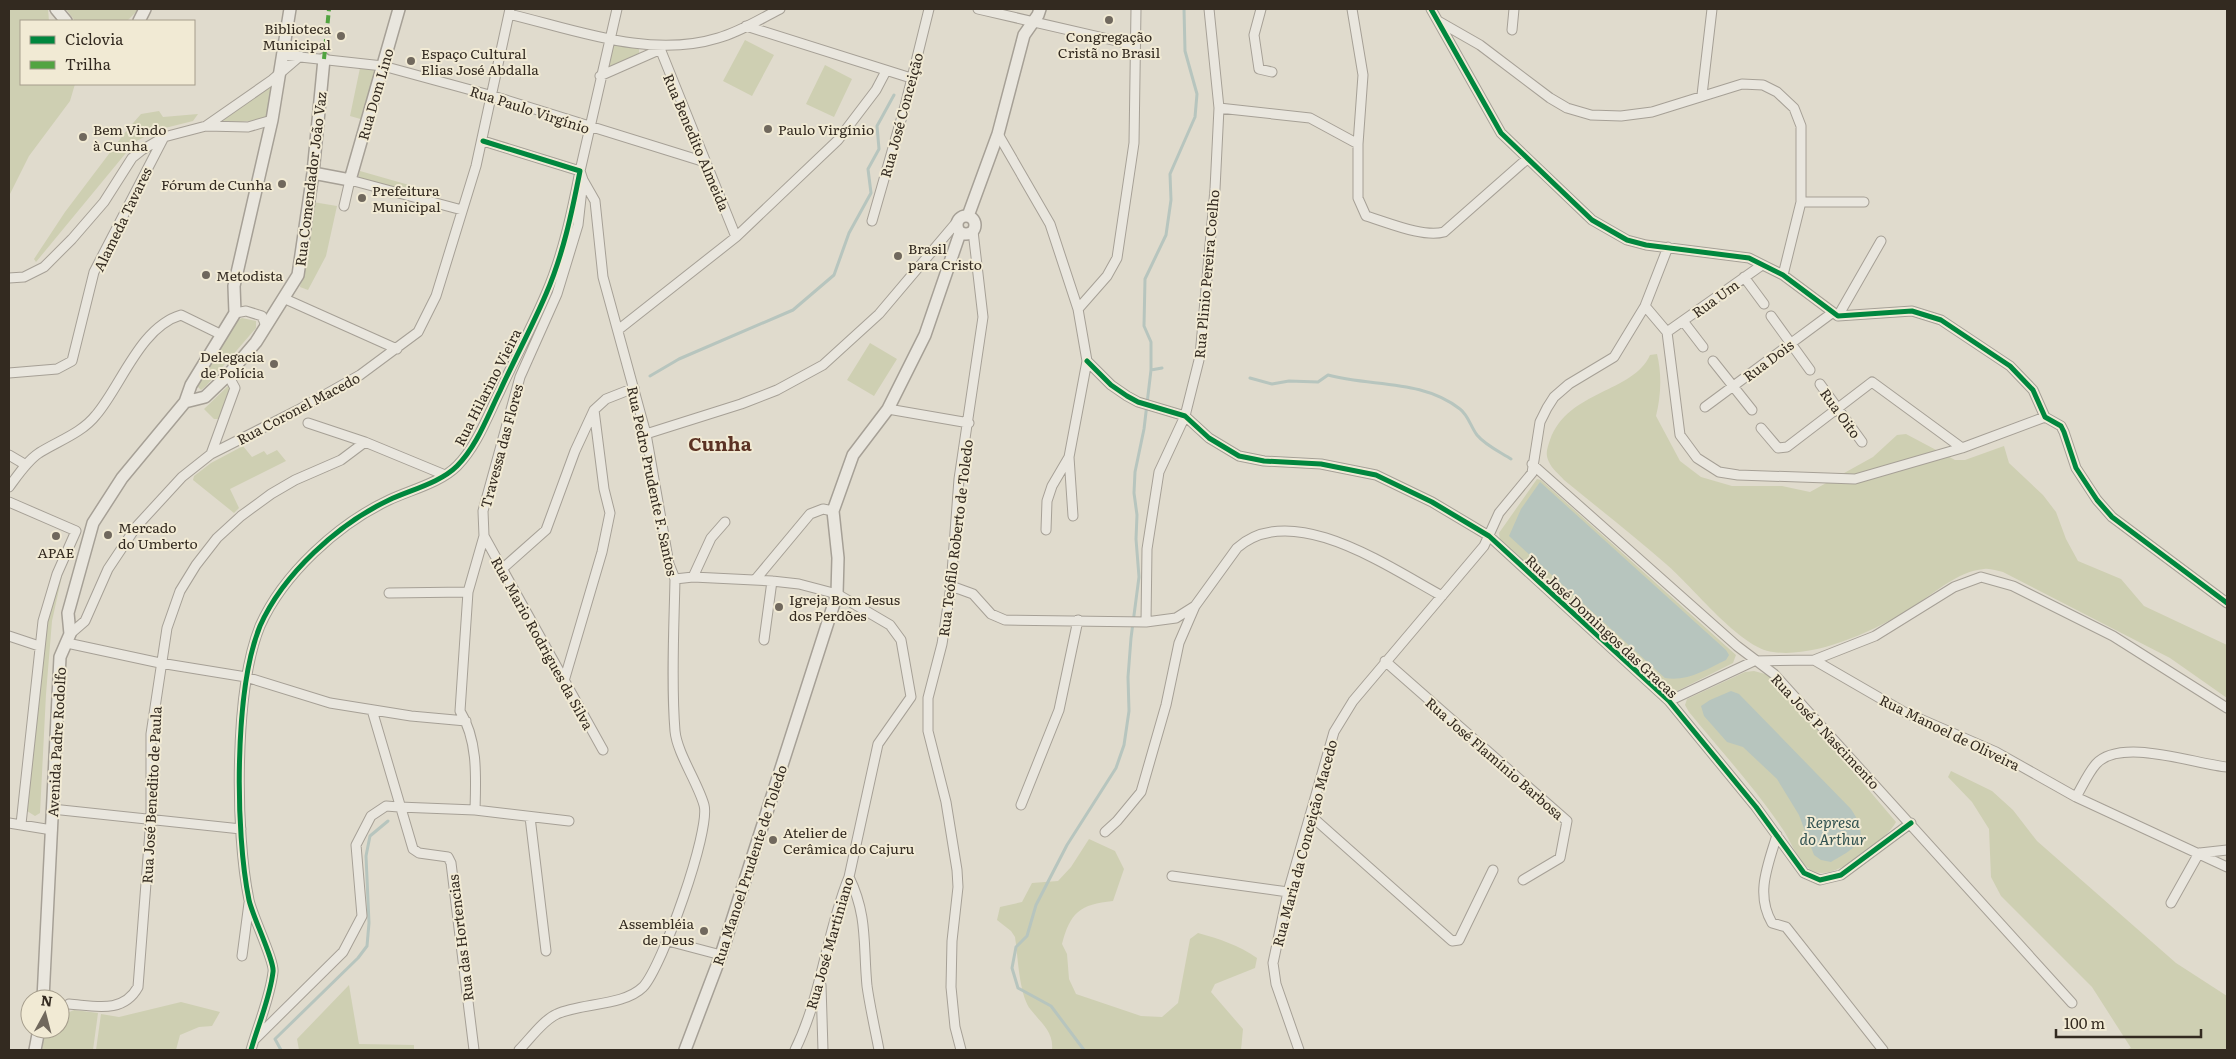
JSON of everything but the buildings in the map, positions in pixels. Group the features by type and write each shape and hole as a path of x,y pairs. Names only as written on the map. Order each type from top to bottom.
{"street":[{"path":"56,9 65,20"},
{"path":"185,402 191,385 236,313 234,286 272,120 290,9"},
{"name":"Rua Dom Lino","path":"350,180 399,9"},
{"name":"Rua Hilarino Vieira","path":"252,1046 274,969 249,901 241,828 241,743 246,676 260,627 274,602 306,561 325,542 358,516 444,475 458,465 472,445 547,292 570,224 600,76 617,9"},
{"path":"510,11 610,39 659,48 719,38 780,9"},
{"name":"Rua José Conceição","path":"872,221 906,106 911,78 930,9"},
{"path":"978,9 1134,45"},
{"path":"968,216 998,134 1024,35 1040,9"},
{"path":"1078,309 1108,276 1117,258 1134,143 1136,9"},
{"name":"Rua Plinio Pereira Coelho","path":"1144,622 1147,549 1159,472 1185,416 1200,356 1215,189 1219,108 1210,9"},
{"path":"1261,9 1254,36 1259,69 1272,72"},
{"path":"1352,9 1363,75 1358,144 1358,198 1366,216 1435,235 1444,232 1455,225 1527,159"},
{"path":"1431,9 1501,133 1592,220 1626,240 1749,258 1783,275 1835,315 1912,311 1942,320 2010,366 2033,390 2045,417 2061,426 2076,468 2097,500 2112,517 2227,603"},
{"path":"1512,30 1514,9"},
{"path":"1702,95 1712,9"},
{"name":"Rua Coronel Macedo","path":"69,639 85,621 108,569 136,527 172,485 211,454 336,390 398,348 418,332 436,296 483,141 510,11"},
{"path":"1438,21 1480,44 1550,98 1580,113 1607,116 1637,114 1673,106 1702,95 1753,83 1771,88 1785,98 1794,108 1801,126 1801,202 1783,275"},
{"path":"746,26 911,78"},
{"path":"600,76 659,48"},
{"name":"Rua Benedito Almeida","path":"659,48 736,237"},
{"name":"Rua Paulo Virgínio","path":"282,55 383,66 493,96 590,128 705,162"},
{"path":"206,126 279,75 300,56"},
{"name":"Rua Comendador João Vaz","path":"185,402 205,397 228,375 256,342 298,275 313,174 324,59"},
{"path":"618,330 736,237 838,140 876,90 886,71"},
{"path":"1219,108 1310,118 1358,144"},
{"path":"9,278 24,277 44,268 104,202 132,158 142,150 164,137 206,126 248,127 272,120"},
{"path":"998,134 1050,224 1078,309 1087,361 1069,457 1073,516"},
{"name":"Alameda Tavares","path":"9,373 57,369 72,362 94,272 164,137"},
{"path":"483,141 581,175"},
{"path":"313,174 350,180 462,210"},
{"name":"Rua Hilarino Vieira","path":"520,377 557,294 578,225 581,175"},
{"name":"Rua Pedro Prudente F. Santos","path":"518,1050 558,1013 636,993 648,980 668,941 704,822 705,807 675,733 674,579 669,564 646,434 603,277 594,201 581,175"},
{"path":"344,206 350,180"},
{"path":"1801,202 1864,202"},
{"path":"646,434 777,390 823,365 879,314 958,228 962,216 968,216 974,222 973,230 966,235 958,228"},
{"name":"Rua Manoel Prudente de Toledo","path":"685,1050 721,955 837,594 838,558 834,512 853,455 888,410 924,335 958,228"},
{"name":"Rua Teófilo Roberto de Toledo","path":"960,1050 954,1027 951,987 952,942 958,887 957,870 946,802 928,731 928,698 942,644 951,586 959,479 983,317 973,230"},
{"path":"1835,315 1881,241"},
{"path":"1532,468 1540,422 1554,397 1590,370 1614,356 1645,306 1668,247"},
{"name":"Rua Um","path":"1667,332 1762,265"},
{"path":"1744,277 1764,304"},
{"path":"283,298 398,348"},
{"path":"1645,306 1667,332 1680,436 1697,458 1719,472 1738,475 1855,479 1962,448 2045,417"},
{"path":"236,313 246,311 262,316 266,326"},
{"path":"9,487 26,465 38,454 74,434 96,416 150,336 168,320 180,315 222,336"},
{"name":"Rua Dois","path":"1705,407 1791,342 1835,315"},
{"path":"1771,316 1810,370"},
{"path":"1683,321 1703,347"},
{"path":"1087,361 1111,385 1138,402 1185,416"},
{"path":"1713,361 1752,410"},
{"path":"211,454 235,388 228,375"},
{"name":"Travessa das Flores","path":"475,810 476,765 466,721 460,711 468,592 484,536 483,511 520,377"},
{"path":"1761,428 1778,448 1787,447 1872,382 1962,448"},
{"name":"Rua Oito","path":"1820,384 1862,442"},
{"path":"502,569 546,530 562,492 575,452 594,410 606,398 634,388"},
{"name":"Avenida Padre Rodolfo","path":"44,989 60,657 69,639 68,612 93,523 122,478 185,402"},
{"path":"564,681 602,552 610,513 604,489 594,410"},
{"path":"888,410 968,423"},
{"name":"Rua José Domingos das Gracas","path":"1185,416 1210,438 1239,456 1264,461 1321,464 1376,475 1432,502 1488,536 1669,701 1777,835 1804,873 1820,880 1841,875 1911,823"},
{"path":"308,423 365,442 444,475"},
{"name":"Rua José Benedito de Paula","path":"70,1004 113,1007 130,999 138,987 151,818 151,734 160,662 167,628 180,591 196,565 218,538 241,516 271,494 295,480 341,460 365,442"},
{"path":"9,455 26,465"},
{"path":"1046,530 1049,492 1069,457"},
{"name":"Rua Maria da Conceição Macedo","path":"1299,1050 1276,984 1273,963 1288,892 1334,732 1352,700 1484,546 1499,513 1532,468"},
{"name":"Rua José P Nascimento","path":"1532,468 1754,660 1774,674 1911,823 2072,1003"},
{"path":"9,502 76,531 93,523"},
{"path":"755,580 810,514 823,508 834,512"},
{"path":"693,576 711,538 725,522"},
{"path":"1105,832 1117,821 1141,792 1166,705 1179,643 1195,606 1237,548 1255,536 1276,530 1331,540 1377,561 1442,596"},
{"name":"Avenida Padre Rodolfo","path":"21,824 39,646 50,592 76,531"},
{"name":"Rua Mario Rodrigues da Silva","path":"484,536 602,750"},
{"path":"674,579 693,576 772,581 799,584 837,594 890,625 901,640 911,697 928,698"},
{"path":"1669,701 1754,660 1814,660 1875,636 1954,587 1981,577 2013,586 2113,636 2227,708"},
{"path":"764,640 772,581"},
{"path":"951,586 973,594 991,614 1005,620 1144,622 1176,618 1195,606"},
{"path":"389,593 468,592"},
{"path":"1022,805 1059,710 1078,620"},
{"path":"9,636 39,646"},
{"path":"69,639 160,662 246,676 330,703 466,721"},
{"name":"Rua Manoel de Oliveira","path":"1814,660 1904,712 1996,752 2076,797 2227,867"},
{"name":"Rua José Flamínio Barbosa","path":"1385,661 1567,821 1560,858 1523,880"},
{"name":"Rua José Martiniano","path":"795,1050 802,1036 821,978 843,891 849,877 878,744 911,697"},
{"name":"Rua das Hortencias","path":"372,710 399,807 413,849 419,853 448,857 452,862 474,1050"},
{"path":"2076,797 2096,764 2115,754 2149,753 2205,765 2227,767"},
{"path":"252,1046 343,952 354,934 362,916 356,845 371,816 386,806 475,810 569,821"},
{"path":"52,809 241,828"},
{"path":"1310,814 1452,941 1458,940 1493,870"},
{"path":"530,817 546,951"},
{"path":"9,823 52,830"},
{"path":"1777,835 1762,886 1765,912 1772,923 1786,927 1883,1050"},
{"path":"2171,903 2199,854 2227,850"},
{"path":"1172,876 1288,892"},
{"path":"849,877 857,893 864,918 867,986 879,1050"},
{"path":"242,956 249,901"},
{"path":"668,941 721,955"},
{"path":"821,978 824,1050"}],"green space":[{"path":"9,9 48,9 49,20 20,20 20,85 75,85 70,101 29,156 9,196"},
{"path":"66,9 139,9 128,20 74,20"},
{"path":"745,40 774,55 752,96 723,81"},
{"path":"615,43 639,48 639,53 610,69 608,66 612,45"},
{"path":"825,65 852,79 834,117 806,104"},
{"path":"360,68 376,70 364,120 350,116"},
{"path":"270,87 274,91 266,117 233,123 224,122 223,120"},
{"path":"159,111 163,117 198,114 193,121 157,130 135,142 36,262 34,259 65,212 127,130 141,114"},
{"path":"360,171 437,193 435,200 358,179"},
{"path":"313,202 337,206 326,256 308,290 300,287"},
{"path":"242,318 256,321 256,328 201,390 197,386 238,320"},
{"path":"870,343 897,359 874,396 847,380"},
{"path":"1657,354 1660,369 1660,385 1656,416 1680,461 1701,477 1732,486 1782,486 1810,492 1873,457 1897,435 1906,434 1955,460 1965,460 2004,446 2009,463 2043,495 2056,512 2066,539 2078,561 2121,579 2144,606 2227,645 2227,698 2170,658 2003,572 1989,569 1974,571 1954,579 1894,618 1843,642 1807,651 1789,653 1773,652 1760,648 1746,640 1717,615 1666,564 1564,480 1552,467 1547,456 1550,440 1559,424 1571,411 1585,401 1630,377 1642,368 1650,355"},
{"path":"228,386 231,388 219,419 214,419 204,409"},
{"path":"243,446 252,457 264,451 267,455 277,450 286,461 230,489 239,508 234,513 193,480 194,476 211,463"},
{"path":"1537,479 1541,480 1736,655 1733,663 1677,691 1668,690 1500,541 1499,533"},
{"path":"65,562 52,621 40,813 35,816 27,811 47,619"},
{"path":"1754,671 1769,675 1776,681 1896,822 1883,838 1872,847 1836,870 1825,873 1816,872 1801,861 1784,831 1762,800 1685,705 1687,699 1745,672"},
{"path":"1951,771 1992,791 2013,810 2037,841 2176,963 2227,996 2227,1050 2125,1050 2131,1048 2092,987 2001,896 1991,877 1989,829 1972,802 1948,777"},
{"path":"1089,839 1115,851 1124,869 1113,901 1092,905 1078,912 1065,933 1062,944 1067,954 1069,979 1076,994 1141,1016 1162,1017 1178,1003 1190,939 1198,933 1221,940 1243,949 1257,958 1255,968 1215,984 1211,992 1243,1029 1241,1050 1052,1050 1049,1033 1027,1004 1024,995 1015,937 1011,931 997,920 1000,907 1022,902 1032,883 1058,881 1071,867"},
{"path":"349,985 359,1044 414,1045 414,1050 299,1050 297,1039"},
{"path":"181,1002 220,1012 212,1026 199,1027 180,1035 176,1050 96,1050 101,1014 119,1017"},
{"path":"74,1010 98,1013 93,1050 42,1050 44,1039 70,1039 70,1012"}],"water":[{"path":"1540,482 1726,650 1729,655 1726,660 1689,676 1673,679 1665,678 1509,536 1521,509"},
{"name":"Represa do Arthur","path":"1731,691 1739,694 1851,809 1857,819 1861,835 1859,841 1848,852 1831,862 1821,860 1814,855 1799,815 1777,779 1743,747 1727,742 1704,716 1701,706"}],"waterway":[{"path":"1084,1050 1051,1006 1018,988 1012,968 1016,947 1027,936 1036,905 1067,845 1116,768 1124,745 1129,711 1128,677 1131,638 1139,577 1136,539 1137,515 1134,493 1135,472 1144,429 1151,370 1151,342 1144,326 1145,279 1166,235 1171,200 1170,174 1195,117 1197,94 1185,51 1184,9"},
{"path":"650,376 679,359 793,310 834,275 849,233 871,193 868,169 879,149 877,126 894,95"},
{"path":"1151,370 1162,368"},
{"path":"1250,378 1272,384 1289,381 1318,382 1328,375 1396,385 1430,393 1445,399 1460,409 1480,439 1511,459"},
{"path":"281,1050 275,1039 358,958 367,946 369,923 366,856 370,836 388,821"}],"marked path":[{"path":"324,59 329,9"}],"cycle path":[{"path":"1431,9 1501,133 1592,220 1627,240 1646,245 1749,258 1783,275 1838,316 1912,311 1941,320 2010,366 2033,390 2045,417 2061,426 2076,468 2097,500 2112,517 2227,603"},
{"path":"251,1050 267,1002 273,972 271,959 249,900 244,871 239,800 241,723 245,686 251,653 260,626 270,607 297,570 332,537 370,510 442,477 464,458 482,430 541,306 557,264 574,202 580,171 483,141"},
{"path":"1087,361 1111,385 1127,396 1138,402 1185,416 1209,438 1239,456 1264,461 1321,464 1376,475 1432,502 1489,536 1669,701 1756,807 1804,873 1820,880 1841,875 1911,823"}],"place":[{"name":"Congregação Cristã no Brasil","path":"1109,20"},
{"name":"Biblioteca Municipal","path":"341,36"},
{"name":"Espaço Cultural Elias José Abdalla","path":"411,61"},
{"name":"Paulo Virgínio","path":"768,129"},
{"name":"Bem Vindo à Cunha","path":"83,137"},
{"name":"Fórum de Cunha","path":"282,184"},
{"name":"Prefeitura Municipal","path":"362,198"},
{"name":"Brasil para Cristo","path":"898,256"},
{"name":"Metodista","path":"206,275"},
{"name":"Delegacia de Polícia","path":"274,364"},
{"name":"Mercado do Umberto","path":"108,535"},
{"name":"APAE","path":"56,536"},
{"name":"Igreja Bom Jesus dos Perdões","path":"779,607"},
{"name":"Atelier de Cerâmica do Cajuru","path":"773,840"},
{"name":"Assembléia de Deus","path":"704,931"}],"district":[{"name":"Cunha","path":"720,443"}]}
